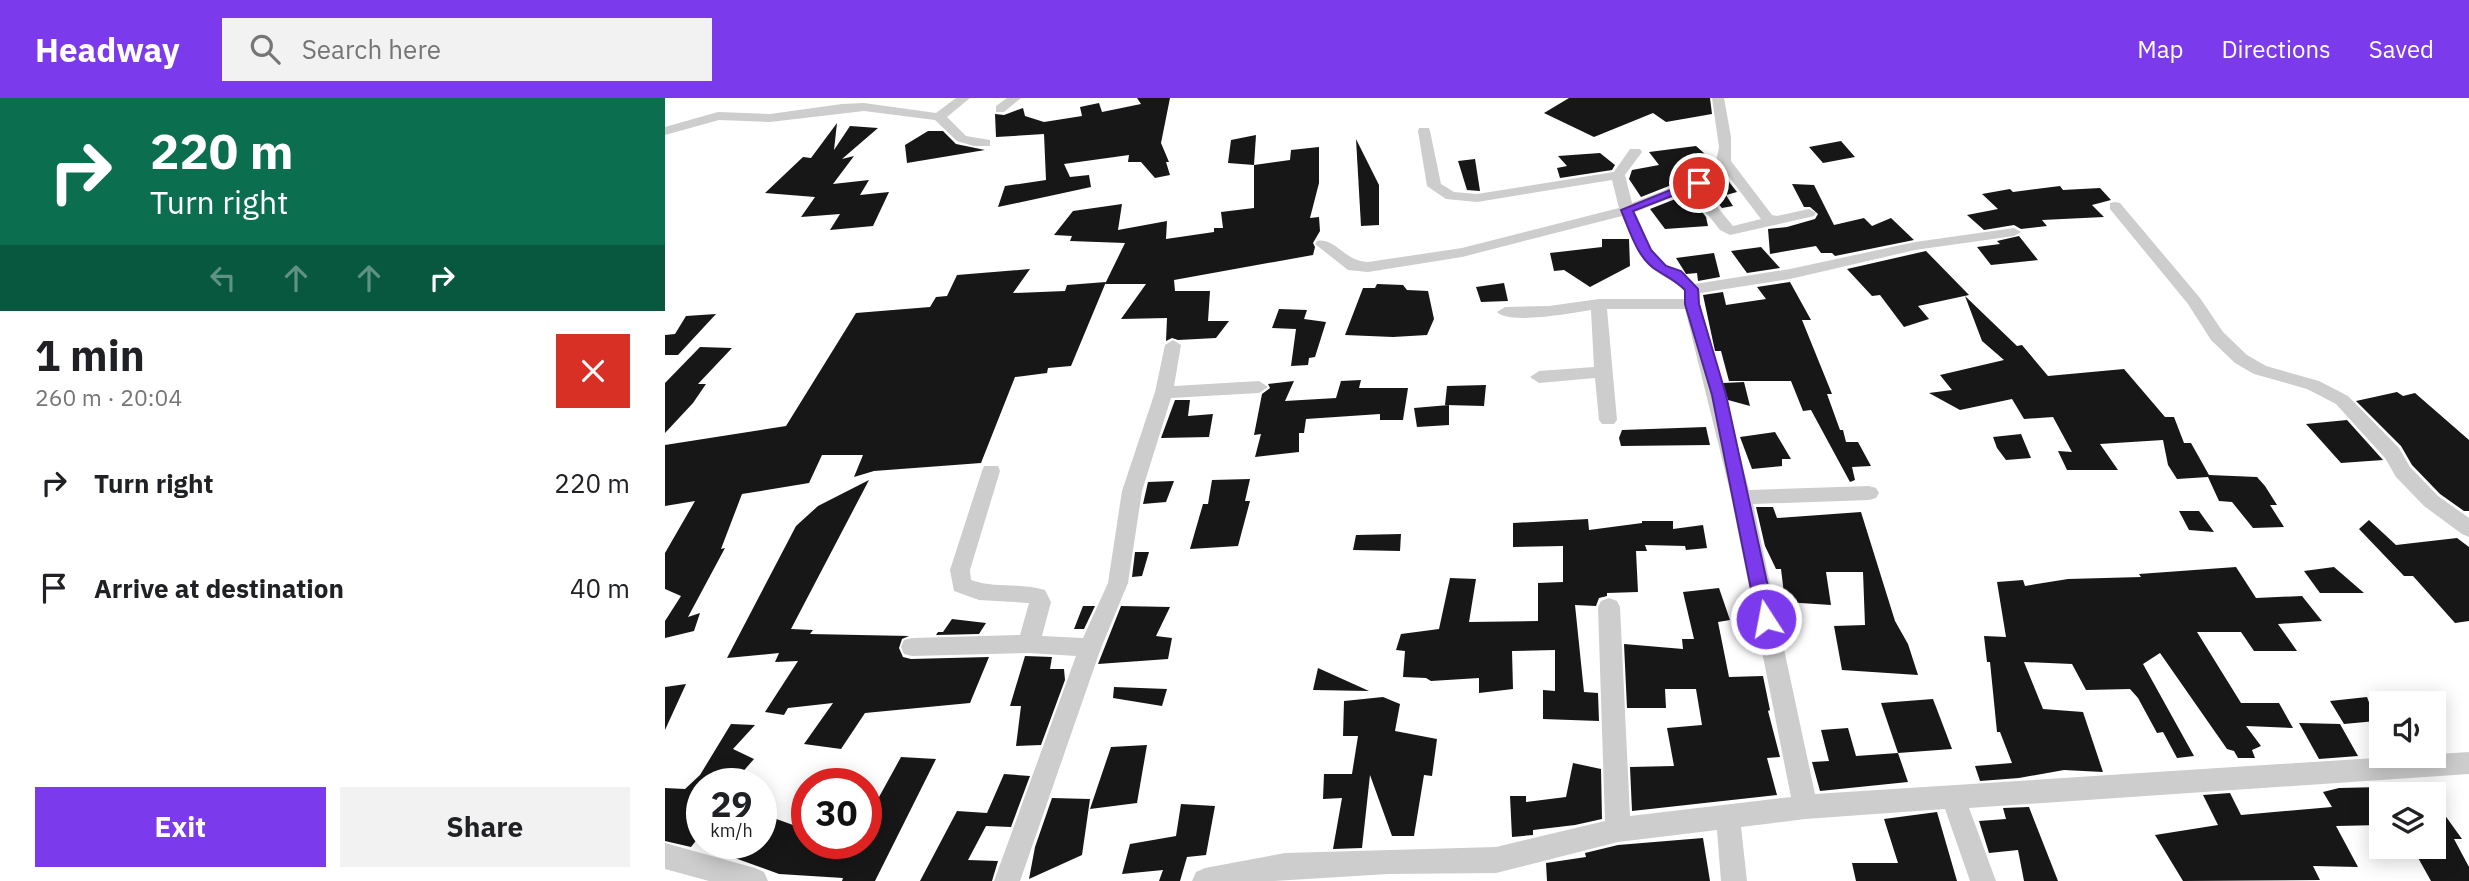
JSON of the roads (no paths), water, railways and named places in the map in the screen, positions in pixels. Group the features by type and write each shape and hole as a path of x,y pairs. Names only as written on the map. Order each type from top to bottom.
{"street":[{"path":"939,117 964,98"},
{"path":"999,109 1015,98"},
{"path":"1718,98 1725,162 1767,218 1773,221"},
{"path":"665,131 718,116 770,118 864,107 939,117 948,123 958,138 967,142 985,142"},
{"path":"1424,131 1434,186 1451,196 1477,198 1618,175 1635,152"},
{"path":"1322,244 1353,267 1462,252 1627,210 1719,174 1725,162"},
{"path":"1618,175 1627,210 1645,251 1662,269 1676,274 1692,297 1719,395 1742,497 1805,807"},
{"path":"1692,185 1730,231 1809,213"},
{"path":"2115,206 2194,301 2217,336 2241,359 2260,370 2313,385 2341,400 2392,453 2403,471 2431,502 2469,529"},
{"path":"1505,312 1549,312 1599,304 1692,297 1915,246 2014,232"},
{"path":"1599,304 1602,372 1608,420"},
{"path":"1007,881 1090,648 1118,583 1132,491 1164,392 1173,345"},
{"path":"1539,377 1602,372"},
{"path":"1164,392 1259,387"},
{"path":"991,471 960,570 961,585 973,592 1028,593 1038,596 1041,603 1029,644"},
{"path":"1742,497 1869,493"},
{"path":"1609,607 1618,830"},
{"path":"912,648 1029,644 1090,648"},
{"path":"1205,881 1388,861 1496,860 1618,830 1805,807 2469,763"},
{"path":"1952,799 1983,881"},
{"path":"1728,818 1734,881"},
{"path":"667,859 755,881"}]}
